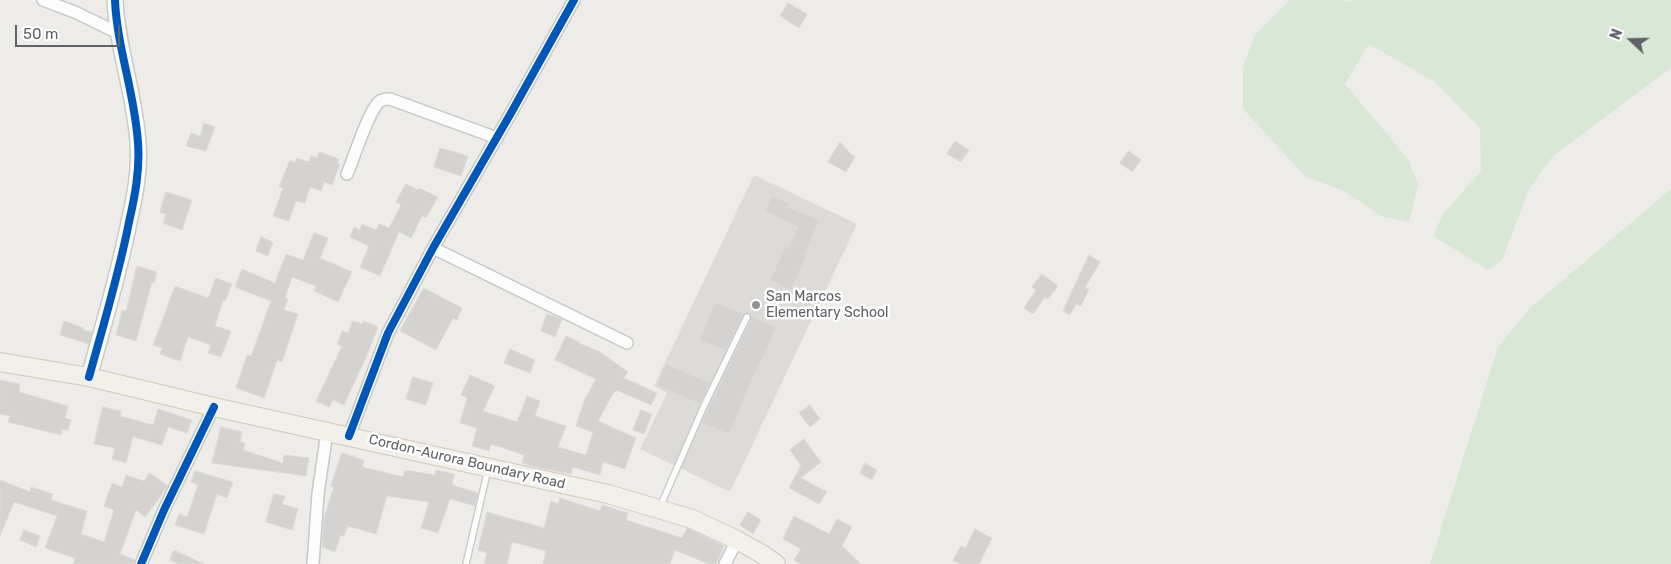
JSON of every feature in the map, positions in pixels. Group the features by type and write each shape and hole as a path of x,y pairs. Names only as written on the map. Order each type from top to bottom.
{"main road":[{"name":"Cordon-Aurora Boundary Road","path":"0,362 89,377 214,407 608,494 692,519 738,540 776,564"}],"street":[{"path":"43,0 118,33"},
{"path":"89,377 126,238 139,162 135,116 118,33 115,0"},
{"path":"349,436 388,333 574,0"},
{"path":"347,174 368,121 376,105 381,100 390,98 496,138"},
{"path":"434,248 627,343"},
{"path":"141,564 164,510 214,407"},
{"path":"312,564 318,494 327,432"},
{"path":"725,564 738,540"}],"lane":[{"path":"659,509 704,406 747,317"},
{"path":"466,564 488,467"}],"shaded area":[{"name":"San Marcos Elementary School","path":"754,175 857,224 730,492 640,449 667,393 654,386"}],"green space":[{"path":"1290,0 1340,0 1350,2 1354,0 1671,0 1671,68 1553,156 1529,189 1502,260 1488,270 1433,236 1443,214 1481,171 1480,128 1435,82 1369,44 1345,84 1408,159 1418,184 1409,222 1383,217 1344,191 1306,177 1243,109 1243,66 1255,35"},
{"path":"1671,189 1671,564 1430,564 1498,347 1530,308"}],"building":[{"path":"788,3 807,14 799,28 780,16"},
{"path":"204,123 215,127 206,151 186,146 191,133 200,136"},
{"path":"955,141 969,150 961,162 947,154"},
{"path":"840,142 855,157 846,172 828,162"},
{"path":"440,148 468,156 461,176 434,167"},
{"path":"1129,151 1141,160 1132,172 1120,163"},
{"path":"319,152 339,159 337,163 340,164 332,185 324,182 321,191 310,187 305,203 296,201 289,221 273,216 283,188 279,187 290,160 295,163 296,158 309,162 311,156 317,158"},
{"path":"406,184 438,197 426,218 422,216 411,238 399,232 380,276 360,267 369,246 350,237 354,227 360,230 362,224 376,230 379,224 389,228 401,205 396,202"},
{"path":"166,192 192,200 182,230 163,223 166,214 160,212"},
{"path":"772,196 789,203 787,207 819,220 805,255 807,255 791,290 770,281 785,246 789,247 798,227 765,211"},
{"path":"314,233 328,238 320,258 352,272 338,302 314,291 316,286 292,277 285,298 288,299 284,310 298,314 282,362 277,360 264,398 236,388 247,355 251,356 271,301 235,287 242,269 275,283 286,254 303,260"},
{"path":"261,237 273,242 268,256 256,251"},
{"path":"1089,255 1100,262 1085,288 1089,289 1081,306 1076,304 1070,315 1063,311"},
{"path":"137,266 157,272 154,283 152,282 136,341 116,335 122,310 126,311"},
{"path":"1042,274 1058,286 1048,299 1045,297 1033,314 1024,308 1036,290 1032,287"},
{"path":"216,278 232,284 225,301 223,300 215,326 231,331 221,357 208,353 211,345 188,337 180,361 160,354 162,348 153,345 175,286 208,298"},
{"path":"424,288 462,308 457,320 453,318 436,350 400,331"},
{"name":"San Marcos Elementary School","path":"715,302 744,314 726,350 700,340"},
{"path":"547,314 562,319 555,337 541,331"},
{"path":"752,317 776,327 729,434 702,423"},
{"path":"64,321 92,332 89,344 60,335"},
{"path":"353,321 362,324 364,321 378,327 344,405 333,400 329,407 316,401 342,346 337,344 342,331 348,333"},
{"path":"566,336 600,352 628,372 624,378 657,393 651,405 616,390 598,421 636,438 625,469 603,462 600,475 573,467 571,474 522,463 524,455 491,444 489,451 472,446 477,428 460,423 467,398 461,395 470,375 495,386 483,411 517,422 527,396 540,401 535,416 566,426 558,447 586,455 593,432 576,426 585,399 596,379 555,360"},
{"path":"510,349 535,360 530,373 504,363"},
{"path":"666,364 710,383 700,404 657,385"},
{"path":"413,377 433,383 426,405 406,399"},
{"path":"0,380 20,384 19,392 68,406 65,418 71,420 68,430 62,429 61,435 8,422 10,416 0,414"},
{"path":"810,405 820,419 810,427 799,413"},
{"path":"103,407 121,411 120,416 153,425 158,409 192,420 187,433 168,427 162,445 133,437 126,463 112,459 115,448 94,444"},
{"path":"641,410 652,414 644,434 633,430"},
{"path":"221,427 242,432 240,442 245,443 243,450 283,463 284,455 309,458 306,476 212,463"},
{"path":"804,439 821,462 801,478 827,492 819,504 789,488 801,465 790,450"},
{"path":"342,453 364,460 362,467 403,477 405,470 435,475 436,470 454,474 452,485 478,493 475,506 450,499 438,533 421,528 429,502 387,496 376,534 348,526 344,536 341,535 335,552 322,547 324,517 334,487 331,486"},
{"path":"865,463 877,470 872,480 860,473"},
{"path":"195,471 233,482 227,498 217,494 204,534 175,525 179,514 187,517 198,485 191,482"},
{"path":"150,473 168,486 145,517 136,510 120,554 135,560 134,564 73,564 75,558 45,548 57,516 14,502 0,536 0,480 30,492 31,487 53,494 51,500 87,511 81,534 104,542 114,510 104,506 112,483 122,487 126,475 144,481"},
{"path":"274,494 285,496 282,504 298,509 292,530 266,522"},
{"path":"560,498 600,511 602,505 628,513 626,520 682,538 687,528 724,546 716,564 709,564 675,550 670,564 543,564 546,551 512,542 507,564 484,564 487,553 478,550 487,512 544,528 551,501 558,504"},
{"path":"748,512 761,520 753,534 740,525"},
{"path":"794,516 829,534 837,519 852,527 842,546 861,564 800,564 794,560 801,549 783,539"},
{"path":"975,529 992,538 979,564 960,564 953,560 961,546 965,548"},
{"path":"24,530 40,536 36,547 20,540"},
{"path":"174,550 204,564 178,564 170,560"}],"cycle path":[{"path":"89,377 120,261 138,173 136,125 119,36 115,0"},
{"path":"349,436 388,333 433,248 574,0"},
{"path":"141,564 164,510 214,407"}],"place":[{"name":"San Marcos Elementary School","path":"756,305"}]}
